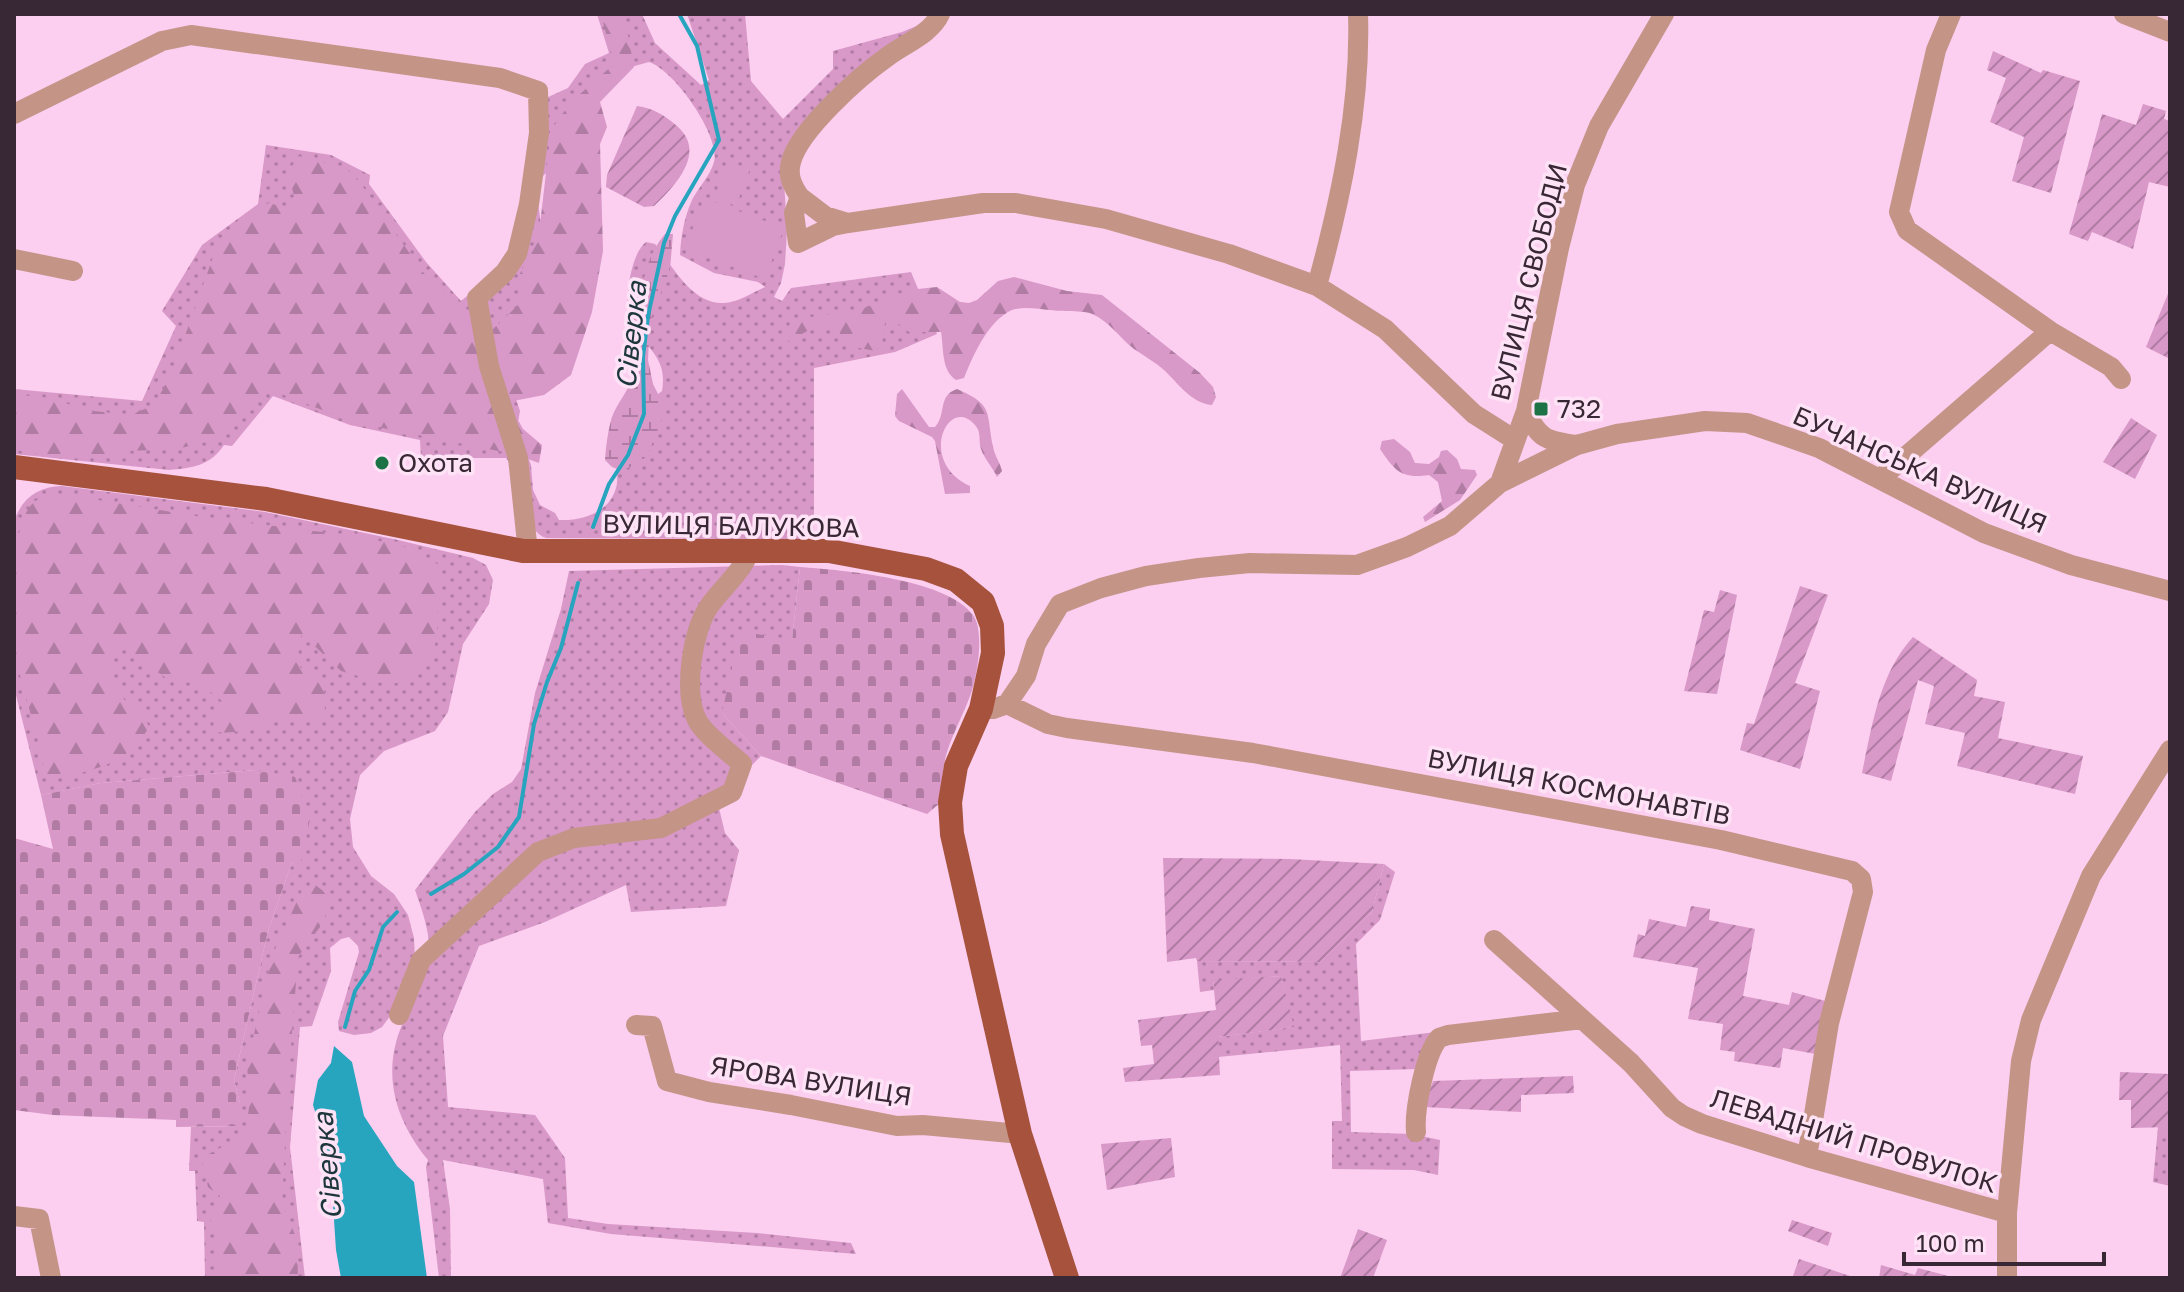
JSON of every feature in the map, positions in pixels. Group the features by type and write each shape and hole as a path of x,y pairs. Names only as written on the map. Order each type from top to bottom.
{"main road":[{"name":"ВУЛИЦЯ БАЛУКОВА","path":"14,467 266,499 523,551 829,551 926,569 956,580 983,602 992,626 993,653 981,709 956,766 950,802 952,834 1020,1134 1067,1278"}],"street":[{"path":"848,223 825,216 800,197 791,184 790,164 809,131 838,98 887,56 937,21 940,14"},
{"path":"1317,286 1337,213 1344,173 1359,52 1358,14"},
{"name":"ВУЛИЦЯ СВОБОДИ","path":"1500,483 1526,411 1575,185 1599,126 1664,14"},
{"path":"1951,14 1936,50 1899,212 1901,222 1907,230 2050,331 2111,367 2121,379"},
{"path":"2124,14 2170,32"},
{"path":"14,114 162,41 191,35 500,78 538,91 539,133 529,204 517,254 505,272 477,298 489,366 518,458 527,543 523,551"},
{"path":"800,197 794,213 798,243 833,226 848,223 983,203 1016,203 1106,219 1229,254 1317,286 1385,329 1474,414 1515,440"},
{"path":"14,259 73,271"},
{"path":"1881,478 2050,331"},
{"path":"1526,411 1534,429 1543,437 1553,442 1577,445"},
{"name":"БУЧАНСЬКА ВУЛИЦЯ","path":"1007,704 1026,676 1036,644 1060,604 1101,588 1146,576 1199,568 1250,563 1357,565 1407,547 1450,526 1500,483 1577,445 1665,426 1705,421 1747,423 1819,448 1984,533 2071,565 2170,591"},
{"path":"399,1015 421,960 538,852 574,838 661,828 732,792 742,764 697,721 690,693 693,647 708,608 745,564 750,550"},
{"path":"981,709 1007,704"},
{"name":"ВУЛИЦЯ КОСМОНАВТІВ","path":"1007,704 1048,724 1067,728 1312,763 1721,840 1852,871 1861,879 1863,892 1829,1023 1807,1157"},
{"path":"2007,1278 2007,1213 2021,1061 2031,1020 2091,876 2170,750"},
{"name":"ЛЕВАДНИЙ ПРОВУЛОК","path":"1494,940 1631,1063 1672,1108 1684,1116 1807,1157 2007,1213"},
{"path":"1416,1132 1416,1105 1439,1038 1582,1019"},
{"name":"ЯРОВА ВУЛИЦЯ","path":"636,1025 652,1026 664,1076 667,1081 681,1085 897,1126 923,1125 1020,1134"},
{"path":"14,1216 39,1219 51,1278"}],"green space":[{"path":"597,14 642,14 655,43 701,85 709,80 687,14 745,14 751,81 783,119 833,69 833,51 902,32 934,19 855,77 784,182 787,230 785,264 774,297 782,301 791,288 911,272 937,334 895,352 814,368 814,542 780,539 546,538 539,534 528,518 512,466 506,458 421,458 420,440 350,425 273,396 232,446 224,445 207,462 193,467 169,470 14,454 14,389 142,401 176,326 162,311 202,245 258,204 266,145 331,155 370,175 369,184 426,262 461,301 494,274 511,255 532,143 535,103 568,88 585,64 609,53","holes":["649,62 671,77 694,105 714,151 712,167 687,214 680,255 714,273 758,282 765,287 734,301 713,302 693,291 655,244 646,242 640,248 629,282 629,317 659,362 662,391 612,430 617,483 607,504 594,514 559,520 555,513 540,505 533,490 531,465 517,428 520,411 512,387 544,245 538,203 541,178 559,160 620,70"]},
{"path":"601,14 624,14 634,67 600,102 607,127 600,144 603,251 592,312 571,375 544,395 508,402 523,429 542,445 539,463 514,454 353,422 271,390 234,425 210,441 177,449 127,451 109,457 14,450 14,397 35,395 94,411 131,415 154,405 172,373 219,240 268,203 285,207 294,196 288,172 299,156 346,168 361,184 422,271 485,337 519,304 519,276 539,233 551,130 571,102 614,64"},
{"path":"1993,51 2041,73 2043,70 2080,81 2051,193 2012,181 2024,137 1990,122 2006,78 1987,70"},
{"path":"2143,104 2166,111 2164,119 2170,121 2170,187 2149,182 2133,249 2092,232 2088,241 2069,234 2102,114 2136,125"},
{"path":"637,106 653,110 672,122 686,136 689,147 685,168 654,206 644,207 606,187 607,175"},
{"path":"727,161 750,169 736,206 714,198"},
{"path":"704,198 784,228 765,279 685,249"},
{"path":"665,234 673,234 670,269 650,321 648,360 653,384 662,402 662,419 648,454 638,465 620,470 605,460 608,433 614,412 632,378 647,267"},
{"path":"1014,277 1067,291 1102,295 1200,373 1213,387 1216,397 1212,405 1192,397 1104,321 1084,312 1029,308 1008,312 987,333 964,378 956,380 945,365 941,332 909,332 896,322 885,323 882,342 876,351 859,348 829,329 811,329 787,342 779,338 790,324 815,316 857,311 908,290 937,287 960,302 969,303 977,300 998,281"},
{"path":"2170,289 2170,359 2146,347"},
{"path":"902,389 929,427 935,427 939,422 944,401 957,389 983,405 1002,471 997,477 981,449 975,425 965,418 956,418 942,434 941,448 944,462 954,475 970,486 970,493 945,494 935,441 895,416 897,394"},
{"path":"2131,418 2157,435 2135,479 2103,462"},
{"path":"1394,439 1410,452 1415,463 1429,464 1439,457 1441,451 1447,450 1457,459 1461,469 1475,470 1477,475 1460,500 1425,522 1423,517 1442,501 1438,482 1429,475 1412,476 1395,468 1380,449 1382,441"},
{"path":"62,486 265,512 398,540 473,558 486,565 493,580 489,604 463,644 448,712 435,731 384,751 360,775 350,819 353,847 371,876 394,894 408,915 414,938 415,961 382,1027 371,1033 354,1035 339,1031 338,1022 359,952 358,946 349,937 341,939 330,948 331,971 312,1026 300,1027 290,1147 305,1278 205,1278 204,1222 197,1221 195,1171 189,1171 191,1127 240,1126 240,1103 234,1080 268,931 292,862 257,770 101,783 41,795 14,687 14,521 32,495"},
{"path":"52,496 80,497 202,517 362,537 413,549 439,565 437,640 422,671 410,682 385,684 341,671 302,634 298,646 300,667 324,687 325,713 316,721 286,719 226,733 217,732 213,726 222,701 200,686 174,683 129,650 113,650 107,657 121,697 142,712 149,727 130,751 119,758 95,769 52,780 42,772 43,759 14,663 16,551 27,511 37,500"},
{"path":"800,567 792,640 722,713 761,756 719,808 725,833 739,850 726,906 631,912 626,885 545,922 479,946 443,1036 448,1107 535,1115 565,1158 568,1218 608,1224 757,1233 851,1243 856,1254 611,1234 548,1223 543,1179 443,1160 450,1209 451,1278 439,1278 426,1167 428,1160 401,1115 393,1082 395,1048 429,956 427,931 415,890 475,812 493,794 512,782 521,769 535,693 561,609 569,571"},
{"path":"800,567 866,574 918,585 960,603 973,615 979,640 975,680 946,756 940,803 927,814 761,756 722,713 740,631 792,640"},
{"path":"1800,586 1828,595 1795,683 1820,691 1800,769 1740,750 1747,723 1754,724"},
{"path":"1720,590 1737,595 1717,694 1684,691 1704,610 1714,612"},
{"path":"1913,637 1977,680 1974,696 2005,702 1998,738 2083,756 2075,794 1957,766 1965,733 1925,724 1934,686 1918,680 1891,781 1862,773 1878,701 1892,667"},
{"path":"257,770 295,777 310,819 301,862 292,862 268,931 234,1080 240,1103 240,1126 176,1127 176,1120 53,1115 14,1110 14,838 53,849 41,795 101,783"},
{"path":"1163,858 1289,859 1384,864 1372,912 1320,962 1197,961 1196,958 1167,962"},
{"path":"1384,864 1395,872 1380,920 1356,944 1361,1041 1436,1032 1419,1069 1350,1071 1351,1132 1412,1134 1440,1140 1438,1175 1414,1170 1332,1169 1332,1121 1342,1121 1340,1045 1218,1057 1218,1037 1293,1027 1281,976 1213,981 1214,990 1200,992 1197,961 1320,962 1372,912"},
{"path":"314,884 327,894 325,920 298,957 282,1202 297,1240 298,1278 217,1278 218,1236 209,1217 220,1196 208,1187 201,1158 245,1135 250,1101 247,1066 271,958 303,888"},
{"path":"1691,906 1710,909 1709,920 1755,929 1743,996 1789,1005 1792,992 1829,1002 1821,1055 1783,1048 1780,1068 1734,1061 1735,1052 1720,1050 1723,1024 1688,1019 1698,968 1633,957 1638,934 1645,936 1649,919 1686,927"},
{"path":"1281,976 1294,1027 1218,1037 1220,1075 1125,1082 1123,1068 1154,1064 1152,1045 1141,1046 1138,1020 1216,1010 1213,980"},
{"path":"2120,1072 2170,1074 2170,1127 2131,1128 2131,1100 2119,1100"},
{"path":"1573,1076 1574,1093 1521,1095 1521,1112 1424,1107 1433,1081"},
{"path":"2158,1127 2170,1127 2170,1186 2153,1182"},
{"path":"1171,1138 1175,1177 1107,1190 1101,1144"},
{"path":"1792,1220 1832,1233 1828,1246 1788,1231"},
{"path":"1358,1229 1387,1240 1373,1278 1340,1278"},
{"path":"1799,1259 1856,1278 1793,1276"},
{"path":"1881,1265 1915,1275 1918,1268 1956,1278 1879,1278"}],"water":[{"path":"334,1046 352,1062 364,1116 397,1166 414,1182 427,1278 341,1278 336,1250 330,1159 313,1105 318,1080 331,1063"}],"waterway":[{"name":"Сіверка","path":"593,527 609,484 628,455 644,414 643,357 648,316 664,243 675,216 719,140 697,46 679,14"},
{"name":"Сіверка","path":"431,894 464,874 498,847 519,817 534,724 561,648 578,583"},
{"name":"Сіверка","path":"345,1027 355,991 369,970 383,927 397,912"}],"place":[{"name":"732","path":"1541,409"},
{"name":"Охота","path":"382,463"}]}
